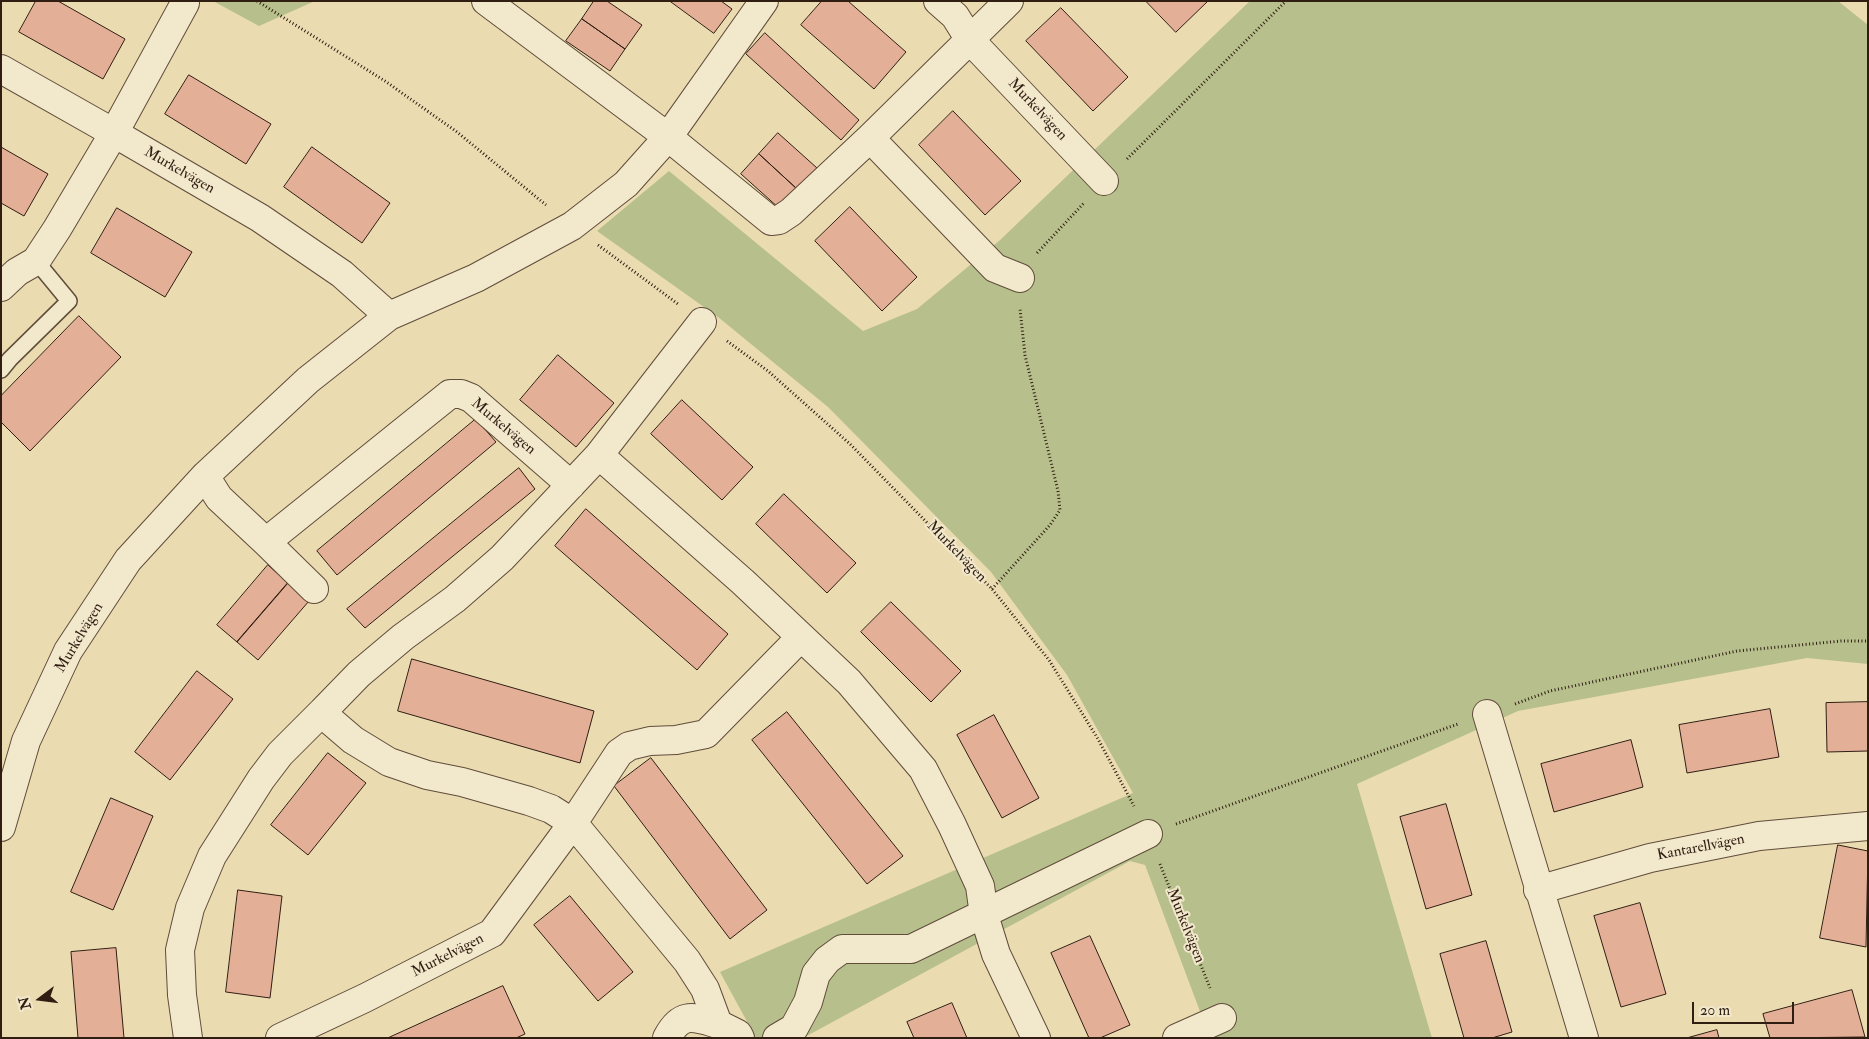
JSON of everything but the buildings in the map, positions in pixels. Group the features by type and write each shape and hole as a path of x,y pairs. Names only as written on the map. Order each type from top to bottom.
{"street":[{"path":"486,1 668,136 771,221 779,220 791,212 870,138 1009,1"},
{"name":"Murkelvägen","path":"1,827 26,741 68,651 128,560 206,476 308,380 389,316 476,278 572,226 626,184 668,136 764,1"},
{"name":"Murkelvägen","path":"938,1 954,16 970,40 1104,181"},
{"path":"1,287 17,272 36,261 57,229 114,133 185,2"},
{"name":"Murkelvägen","path":"1,69 260,218 342,274 389,316"},
{"path":"870,138 996,268 1020,278"},
{"path":"188,1038 182,995 180,950 190,908 212,856 261,779 280,754 358,674 403,637 455,599 502,558 599,455 702,322"},
{"name":"Murkelvägen","path":"266,542 450,394 461,394 471,398 571,485"},
{"path":"599,455 743,582 800,638 849,682 924,769 980,886 984,915 996,954 1036,1038"},
{"path":"206,476 219,498 314,589"},
{"name":"Murkelvägen","path":"280,1038 365,998 492,933 573,823 619,753 629,746 650,741 676,740 706,734 800,638"},
{"path":"323,711 332,722 353,740 389,762 427,775 462,782 551,809 573,823 687,961 736,1033"},
{"path":"1487,714 1538,890 1584,1038"},
{"name":"Kantarellvägen","path":"1538,890 1650,858 1741,840 1815,830 1868,826"},
{"path":"777,1038 794,1028 808,1002 816,974 827,960 842,949 912,949 1148,834"},
{"path":"667,1038 673,1026 680,1020 691,1017 736,1033"},
{"path":"1177,1038 1222,1018"}],"lane":[{"path":"1,370 69,301 36,261"}],"path":[{"path":"257,1 385,81 449,126 572,226"},
{"path":"992,589 1050,526 1060,510 1058,491 1025,355 1020,313 1020,278 1031,259 1104,181 1286,1"},
{"name":"Murkelvägen","path":"572,226 768,371 850,444 992,589 1049,660 1098,739 1148,834 1222,1018"}],"green space":[{"path":"213,1 315,1 259,26"},
{"path":"1250,1 1838,1 1868,25 1868,664 1807,658 1518,711 1357,784 1432,1038 1210,1038 1145,865 1130,861 803,1038 756,1038 720,972 1133,793 1067,675 991,572 828,407 718,317 597,231 669,171 863,331 917,309 999,241"}]}
